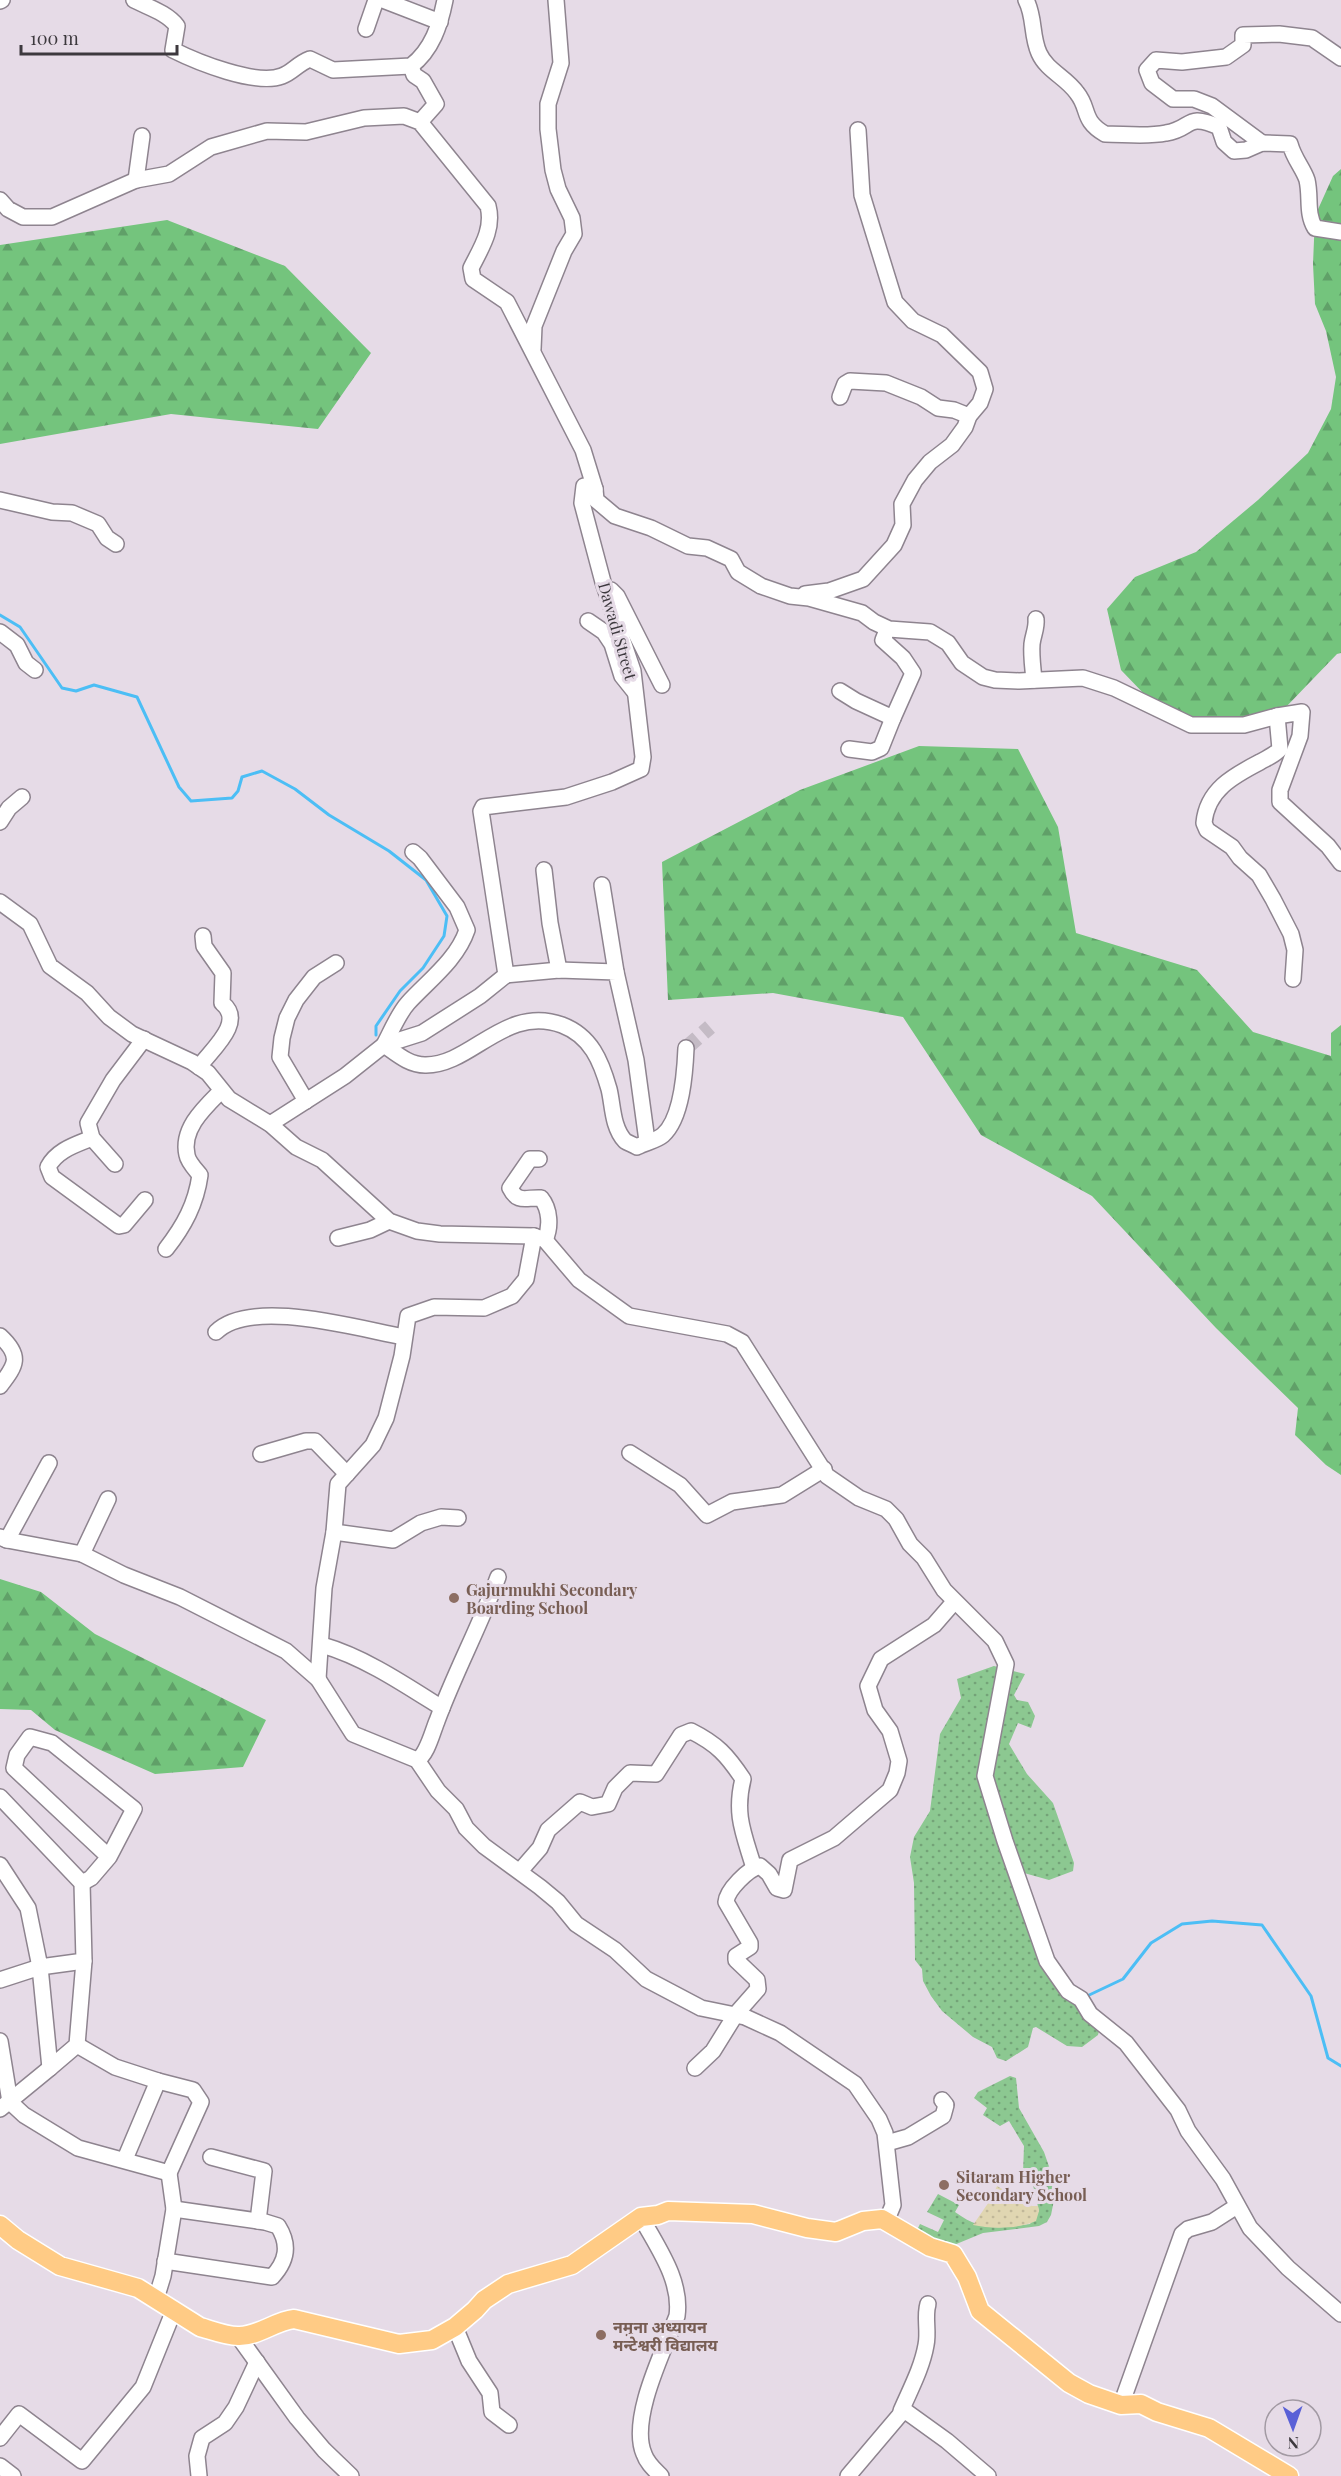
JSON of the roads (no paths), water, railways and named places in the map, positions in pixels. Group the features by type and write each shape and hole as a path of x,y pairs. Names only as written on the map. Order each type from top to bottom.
{"main road":[{"path":"0,2225 18,2240 60,2266 138,2288 200,2327 238,2336 250,2334 283,2320 294,2319 399,2343 432,2340 455,2327 484,2300 508,2284 572,2265 641,2217 678,2210 697,2213 753,2214 807,2228 836,2232 863,2221 882,2219 930,2247 953,2254 967,2277 980,2311 1068,2383 1089,2394 1120,2405 1141,2404 1157,2412 1209,2428 1289,2476"}],"street":[{"path":"134,0 169,15 177,26 172,50 232,73 266,79 290,73 297,63 309,59 333,70 411,66 427,49 441,22 445,0"},
{"path":"366,29 376,0"},
{"path":"383,0 441,22"},
{"path":"533,349 534,326 564,251 574,234 572,218 558,189 553,170 548,129 548,104 561,63 555,0"},
{"path":"1026,0 1032,12 1033,39 1045,65 1067,80 1079,95 1087,119 1097,129 1105,134 1168,133 1186,124 1202,120 1219,127 1224,142 1234,151 1246,150 1262,143 1290,144 1294,159 1306,180 1310,219 1315,228 1341,232"},
{"path":"1262,143 1212,106 1194,99 1173,99 1152,83 1147,70 1156,60 1182,63 1226,57 1242,45 1243,35 1279,34 1312,38 1341,58"},
{"path":"411,66 414,75 423,81 436,104 420,122"},
{"path":"0,200 8,209 23,217 52,217 136,180 169,174 211,147 267,131 306,132 364,118 404,116 420,122 488,206 491,217 489,231 471,268 473,279 507,302 583,450 595,489 596,500 615,516 651,528 688,546 707,548 731,559 738,572 761,586 790,596 809,598 862,613 874,622 890,629 930,632 948,643 962,663 983,677 995,680 1083,678 1114,688 1191,725 1244,725 1302,712 1300,736 1281,790 1280,802 1288,812 1328,846 1341,863"},
{"path":"790,596 830,591 863,579 894,545 903,525 902,504 915,480 930,462 952,445 965,428 969,416 980,403 985,389 980,372 942,335 913,321 895,302 862,195 858,130"},
{"path":"136,180 142,136"},
{"path":"840,397 845,384 850,381 886,383 921,397 938,408 954,410 969,416"},
{"name":"Dawadi Street","path":"506,975 487,855 481,811 483,807 566,797 612,782 641,769 643,757 633,670 603,582 582,503 584,486 595,489"},
{"path":"1,499 52,512 72,513 98,524 107,538 116,544"},
{"path":"603,582 617,596 662,685"},
{"path":"1034,680 1032,641 1037,627 1036,619"},
{"path":"588,621 604,632 612,644 621,676 634,691"},
{"path":"0,632 17,645 26,663 35,670"},
{"path":"849,749 872,752 881,748 913,673 903,657 883,640 885,635"},
{"path":"840,691 893,718"},
{"path":"1277,716 1280,749 1224,782 1208,805 1204,823 1207,830 1232,846 1240,858 1259,875 1273,899 1291,934 1295,950 1293,978"},
{"path":"0,822 9,808 22,797"},
{"path":"384,1045 405,1006 436,975 463,942 467,930 457,907 413,852"},
{"path":"544,870 550,923 559,970"},
{"path":"602,885 616,972 634,1050 647,1141"},
{"path":"0,902 30,924 50,966 87,993 109,1017 144,1039 208,1073 229,1099 270,1124 296,1147 322,1160 389,1221 417,1231 440,1234 540,1238 549,1232 547,1206 541,1198 521,1200 514,1196 510,1188 524,1164 530,1159 539,1159"},
{"path":"199,1067 218,1045 231,1018 228,1008 222,1003 223,973 204,946 203,936"},
{"path":"306,1101 280,1057 282,1038 287,1018 296,1000 314,977 336,963"},
{"path":"270,1124 345,1076 384,1045 422,1033 480,996 506,975 559,970 616,972"},
{"path":"384,1045 406,1061 425,1065 443,1062 511,1026 532,1021 561,1024 586,1038 594,1048 609,1089 612,1113 625,1141 637,1147 647,1141 656,1140 671,1124 682,1092 686,1048"},
{"path":"115,1164 92,1138 88,1123 113,1080 144,1039"},
{"path":"166,1249 182,1229 198,1191 200,1175 187,1156 188,1132 207,1105 221,1091"},
{"path":"92,1138 67,1148 53,1158 48,1167 52,1177 119,1226 124,1225 145,1200"},
{"path":"338,1238 370,1230 389,1221"},
{"path":"318,1679 324,1588 334,1532 338,1484 373,1445 386,1418 408,1316 434,1307 484,1308 512,1296 526,1279 540,1238"},
{"path":"540,1238 579,1280 629,1316 727,1334 742,1342 827,1476 859,1498 886,1509 896,1519 909,1542 924,1558 954,1602 995,1641 1006,1664 985,1776 1012,1863 1047,1961 1068,1991 1081,1999 1090,2014 1126,2043 1178,2110 1188,2131 1223,2179 1250,2228 1288,2268 1341,2314"},
{"path":"216,1332 221,1327 259,1315 302,1317 404,1337"},
{"path":"0,1336 16,1360 0,1386"},
{"path":"261,1455 306,1441 315,1442 347,1474"},
{"path":"630,1452 680,1485 707,1515 732,1502 782,1495 824,1469"},
{"path":"50,1463 3,1539 82,1554 124,1575 161,1588 255,1633 286,1651 318,1679 353,1734 417,1760 438,1791 456,1809 466,1828 484,1846 520,1871 558,1902 576,1924 615,1950 652,1983 711,2012 736,2014 780,2033 855,2084 879,2119 887,2143 893,2205 886,2222"},
{"path":"82,1554 108,1499"},
{"path":"334,1532 393,1540 422,1523 441,1517 458,1518"},
{"path":"417,1760 427,1748 460,1662 483,1617 498,1576"},
{"path":"695,2068 713,2051 736,2014 758,1989 759,1984 736,1960 736,1956 750,1947 750,1943 725,1899 740,1881 754,1868 760,1866 769,1874 777,1888 784,1890 790,1860 834,1838 890,1790 899,1761 890,1731 875,1710 868,1686 881,1659 934,1625 954,1602"},
{"path":"322,1645 339,1650 442,1708"},
{"path":"520,1871 540,1848 548,1830 580,1802 592,1807 608,1804 615,1788 630,1773 656,1774 681,1735 691,1731 708,1739 726,1754 742,1779 738,1801 740,1819 754,1868"},
{"path":"82,1883 91,1878 109,1857 134,1809 52,1743 30,1737 17,1755 14,1768 109,1857"},
{"path":"0,1797 82,1883 84,1961 76,2045 5,2106"},
{"path":"0,1865 28,1908 40,1967 50,2068"},
{"path":"0,1980 40,1967 84,1961"},
{"path":"0,2041 5,2106"},
{"path":"76,2045 116,2067 193,2090 201,2102 169,2173 174,2209 156,2299"},
{"path":"125,2159 158,2081"},
{"path":"887,2143 908,2137 943,2116 946,2105 942,2100"},
{"path":"5,2106 78,2148 125,2159 169,2173"},
{"path":"212,2157 264,2171 258,2221"},
{"path":"1120,2405 1182,2234 1188,2229 1212,2222 1237,2206"},
{"path":"165,2261 272,2277 285,2259 285,2241 278,2226 174,2209"},
{"path":"641,2217 674,2281 678,2307 677,2316 647,2390 640,2432 643,2452 650,2466 661,2476"},
{"path":"848,2476 901,2411 914,2385 926,2345 925,2312 928,2304"},
{"path":"0,2438 19,2414 82,2461 143,2387 174,2310"},
{"path":"455,2327 469,2361 490,2393 492,2412 509,2425"},
{"path":"238,2336 297,2418 351,2476"},
{"path":"199,2476 197,2456 202,2438 225,2423 237,2407 257,2362"},
{"path":"901,2411 908,2412 988,2476"},
{"path":"0,2466 13,2476"}],"waterway":[{"path":"0,615 20,627 62,688 76,691 94,685 137,697 179,787 191,801 232,798 238,791 242,777 262,771 295,789 329,815 389,851 426,880 447,916 444,936 423,968 400,991 376,1026 376,1035"},
{"path":"1085,1997 1123,1979 1151,1943 1182,1924 1212,1921 1262,1925 1311,1996 1328,2058 1341,2066"}],"tunnel":[{"path":"686,1048 710,1027"}],"place":[{"name":"Gajurmukhi Secondary Boarding School","path":"454,1598"},
{"name":"Sitaram Higher Secondary School","path":"944,2185"},
{"name":"नमुना अध्यायन मन्टेश्वरी विद्यालय","path":"601,2335"}]}
